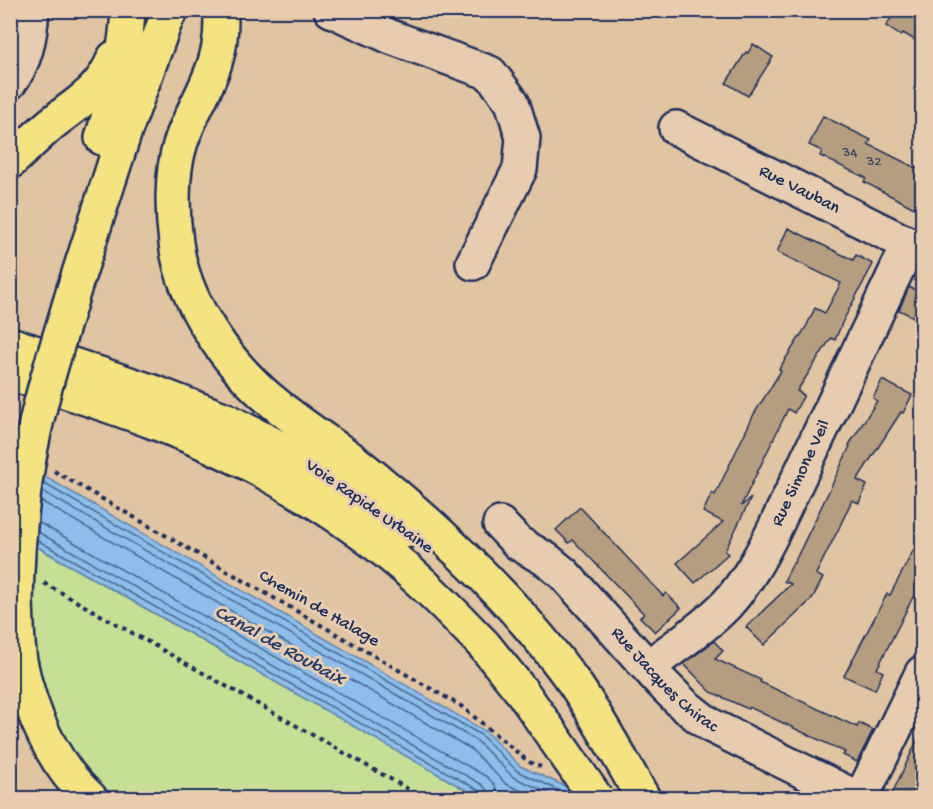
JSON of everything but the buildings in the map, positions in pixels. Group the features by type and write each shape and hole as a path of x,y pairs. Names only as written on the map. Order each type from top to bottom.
{"highway":[{"path":"10,451 26,385 171,10"},
{"path":"221,10 221,39 216,61 179,148 173,198 179,265 200,314 243,373 277,406 351,459 392,493 431,526 503,597 548,649 564,685 598,721 643,798"},
{"path":"90,798 54,755 26,686 20,660 27,590 20,519 31,446 52,364 66,285 121,62 128,15"},
{"path":"10,162 51,124 92,94 104,79 113,61 128,15"},
{"name":"Voie Rapide Urbaine","path":"10,344 226,420 301,459 393,522 450,568 564,685 580,720 632,798"},
{"name":"Voie Rapide Urbaine","path":"10,373 129,413 229,455 267,474 356,530 419,580 484,645 523,693 596,798"},
{"path":"382,549 424,591 454,626 501,687 577,798"},
{"path":"10,708 35,761 60,798"}],"street":[{"path":"10,82 17,74 25,54 32,10"},
{"path":"331,10 391,37 490,73 512,102 523,138 520,168 473,262"},
{"name":"Rue Vauban","path":"676,128 916,248"},
{"name":"Rue Simone Veil","path":"648,667 717,614 757,563 916,248"},
{"name":"Rue Jacques Chirac","path":"500,524 518,543 547,560 564,574 648,667 684,705 702,720 859,798"},
{"path":"859,798 922,673"}],"path":[{"name":"Chemin de Halage","path":"51,470 461,706 529,762 549,771"},
{"path":"27,590 424,798"}],"green space":[{"path":"37,547 480,798 111,798 73,759 54,725 37,675 32,608"}],"water":[{"name":"Canal de Roubaix","path":"11,457 485,731 520,766 592,798 480,798 11,532"}]}
